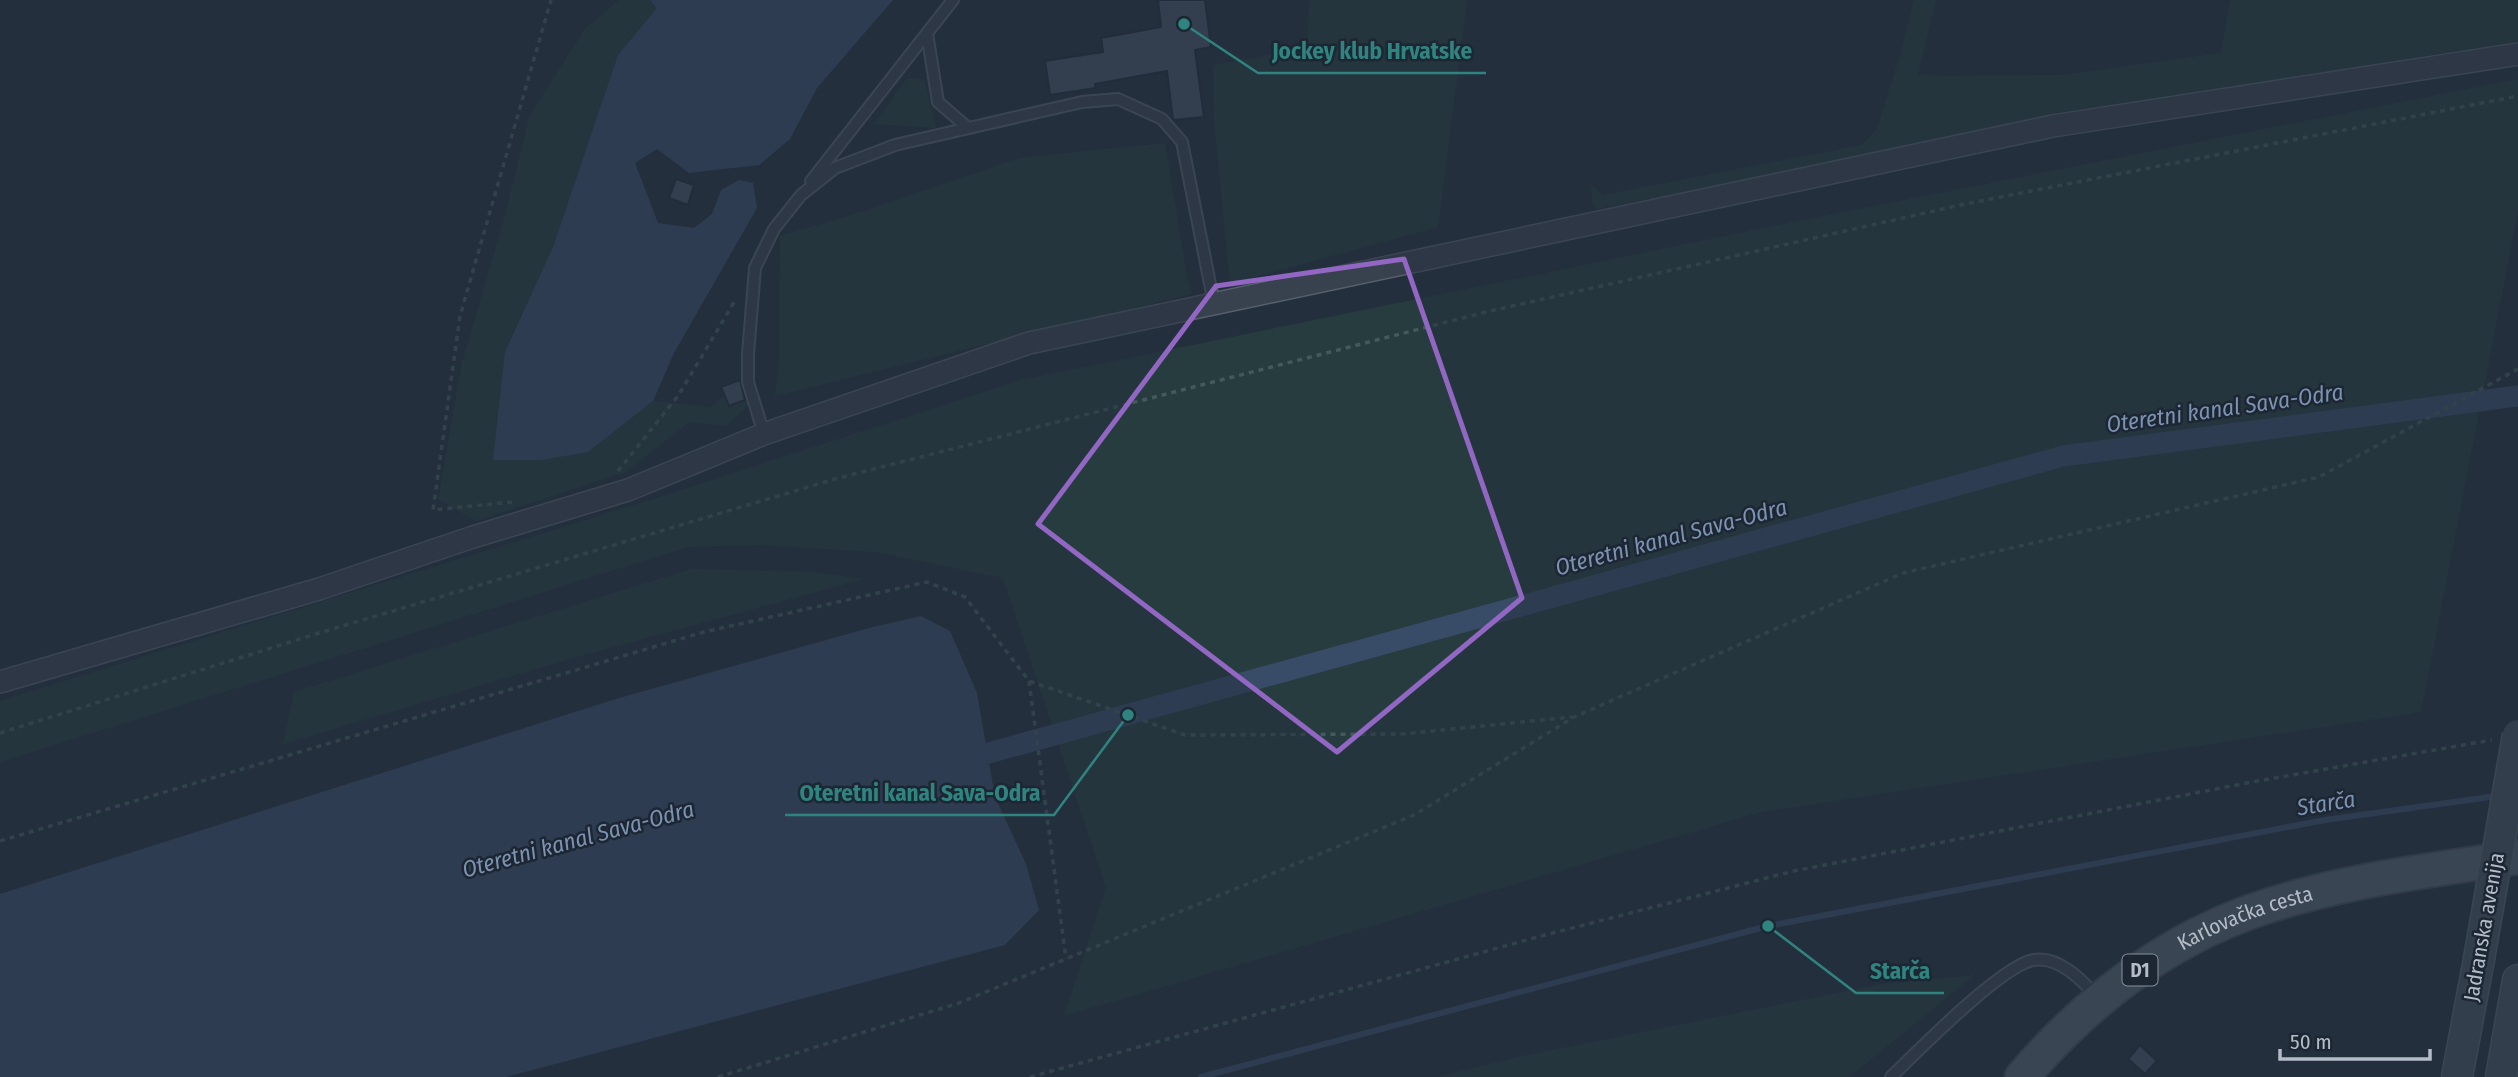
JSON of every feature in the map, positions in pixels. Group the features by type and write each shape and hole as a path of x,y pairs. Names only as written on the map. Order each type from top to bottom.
{"main road":[{"name":"Jadranska avenija","path":"2457,1077 2479,959 2505,738"},
{"name":"Karlovačka cesta","path":"2022,1077 2067,1028 2099,999 2165,953 2207,930 2283,901 2353,884 2518,857"},
{"name":"Jadranska avenija","path":"2501,1077 2518,980"}],"street":[{"path":"0,682 319,589 473,537 628,490 764,434 1030,343 2053,126 2518,54"}],"lane":[{"path":"764,434 748,382 755,268 774,229 953,0"},
{"path":"927,33 938,102 968,128"},
{"path":"801,195 835,169 895,145 1082,102 1118,99 1162,119 1182,142 1214,304"},
{"path":"1891,1077 1943,1027 1998,980 2020,965 2034,960 2049,961 2085,983 2099,999"}],"path":[{"path":"515,502 433,510 460,316 551,0"},
{"path":"0,733 319,633 835,479 1486,312 1965,204 2518,96"},
{"path":"613,477 678,396 755,268"},
{"path":"718,1077 959,1003 1414,815 1574,717 1903,573 2319,477 2518,369"},
{"path":"0,841 704,632 927,582 965,597 1029,681 1066,959"},
{"path":"1029,681 1185,735 1403,734 1574,717"},
{"path":"1030,1077 1518,942 1794,871 2252,782 2505,738"}],"highlighted area":[{"path":"1404,259 1522,598 1337,752 1038,524 1216,286"}],"green space":[{"path":"619,0 650,0 657,8 618,55 553,247 505,352 588,452 653,401 711,407 737,385 751,403 726,426 689,422 626,472 476,521 438,499 462,363 503,223 530,115 585,29"},
{"path":"1309,0 1467,0 1438,227 1230,284 1214,121 1213,65 1307,48"},
{"path":"1914,0 1936,0 1918,74 1942,76 2061,75 2221,53 2230,0 2518,0 2518,43 2436,54 2219,91 1597,209 1593,205 1591,184 1603,195 1862,145 1877,129"},
{"path":"907,78 924,79 936,128 874,124"},
{"path":"2518,79 2518,211 2421,712 1761,812 1064,1016 1106,887 1003,578 876,552 758,545 688,547 0,762 0,701 650,500 1021,380 1828,215"},
{"path":"1165,143 1192,294 775,396 779,364 780,236 862,212 1019,158"},
{"path":"691,569 811,572 864,579 570,659 283,744 294,692"},
{"path":"1975,975 1849,1077 1437,1077 1518,1057 1883,984"}],"water":[{"path":"650,0 893,0 817,88 790,139 759,165 689,173 657,149 635,163 658,223 694,228 712,214 721,190 739,180 753,183 757,208 674,353 653,401 588,452 541,460 493,460 505,352 553,247 618,55 657,8"},
{"path":"921,616 950,631 977,693 995,797 1026,864 1039,910 1005,945 506,1077 0,1077 0,894 619,698"}],"building":[{"path":"1158,0 1205,0 1211,47 1195,50 1204,117 1173,120 1167,71 1095,84 1096,88 1050,95 1045,61 1103,52 1101,38 1161,27"},
{"path":"676,179 694,185 688,205 669,198"},
{"path":"740,380 745,400 729,406 721,387"},
{"path":"2140,1045 2157,1061 2145,1074 2128,1059"}],"waterway":[{"name":"Oteretni kanal Sava-Odra","path":"960,761 2063,456 2518,396"},
{"name":"Starča","path":"1201,1077 1768,926 2325,820 2497,796"}],"place":[{"name":"Jockey klub Hrvatske","path":"1184,24"},
{"name":"Oteretni kanal Sava-Odra","path":"1128,715"},
{"name":"Starča","path":"1768,926"}]}
